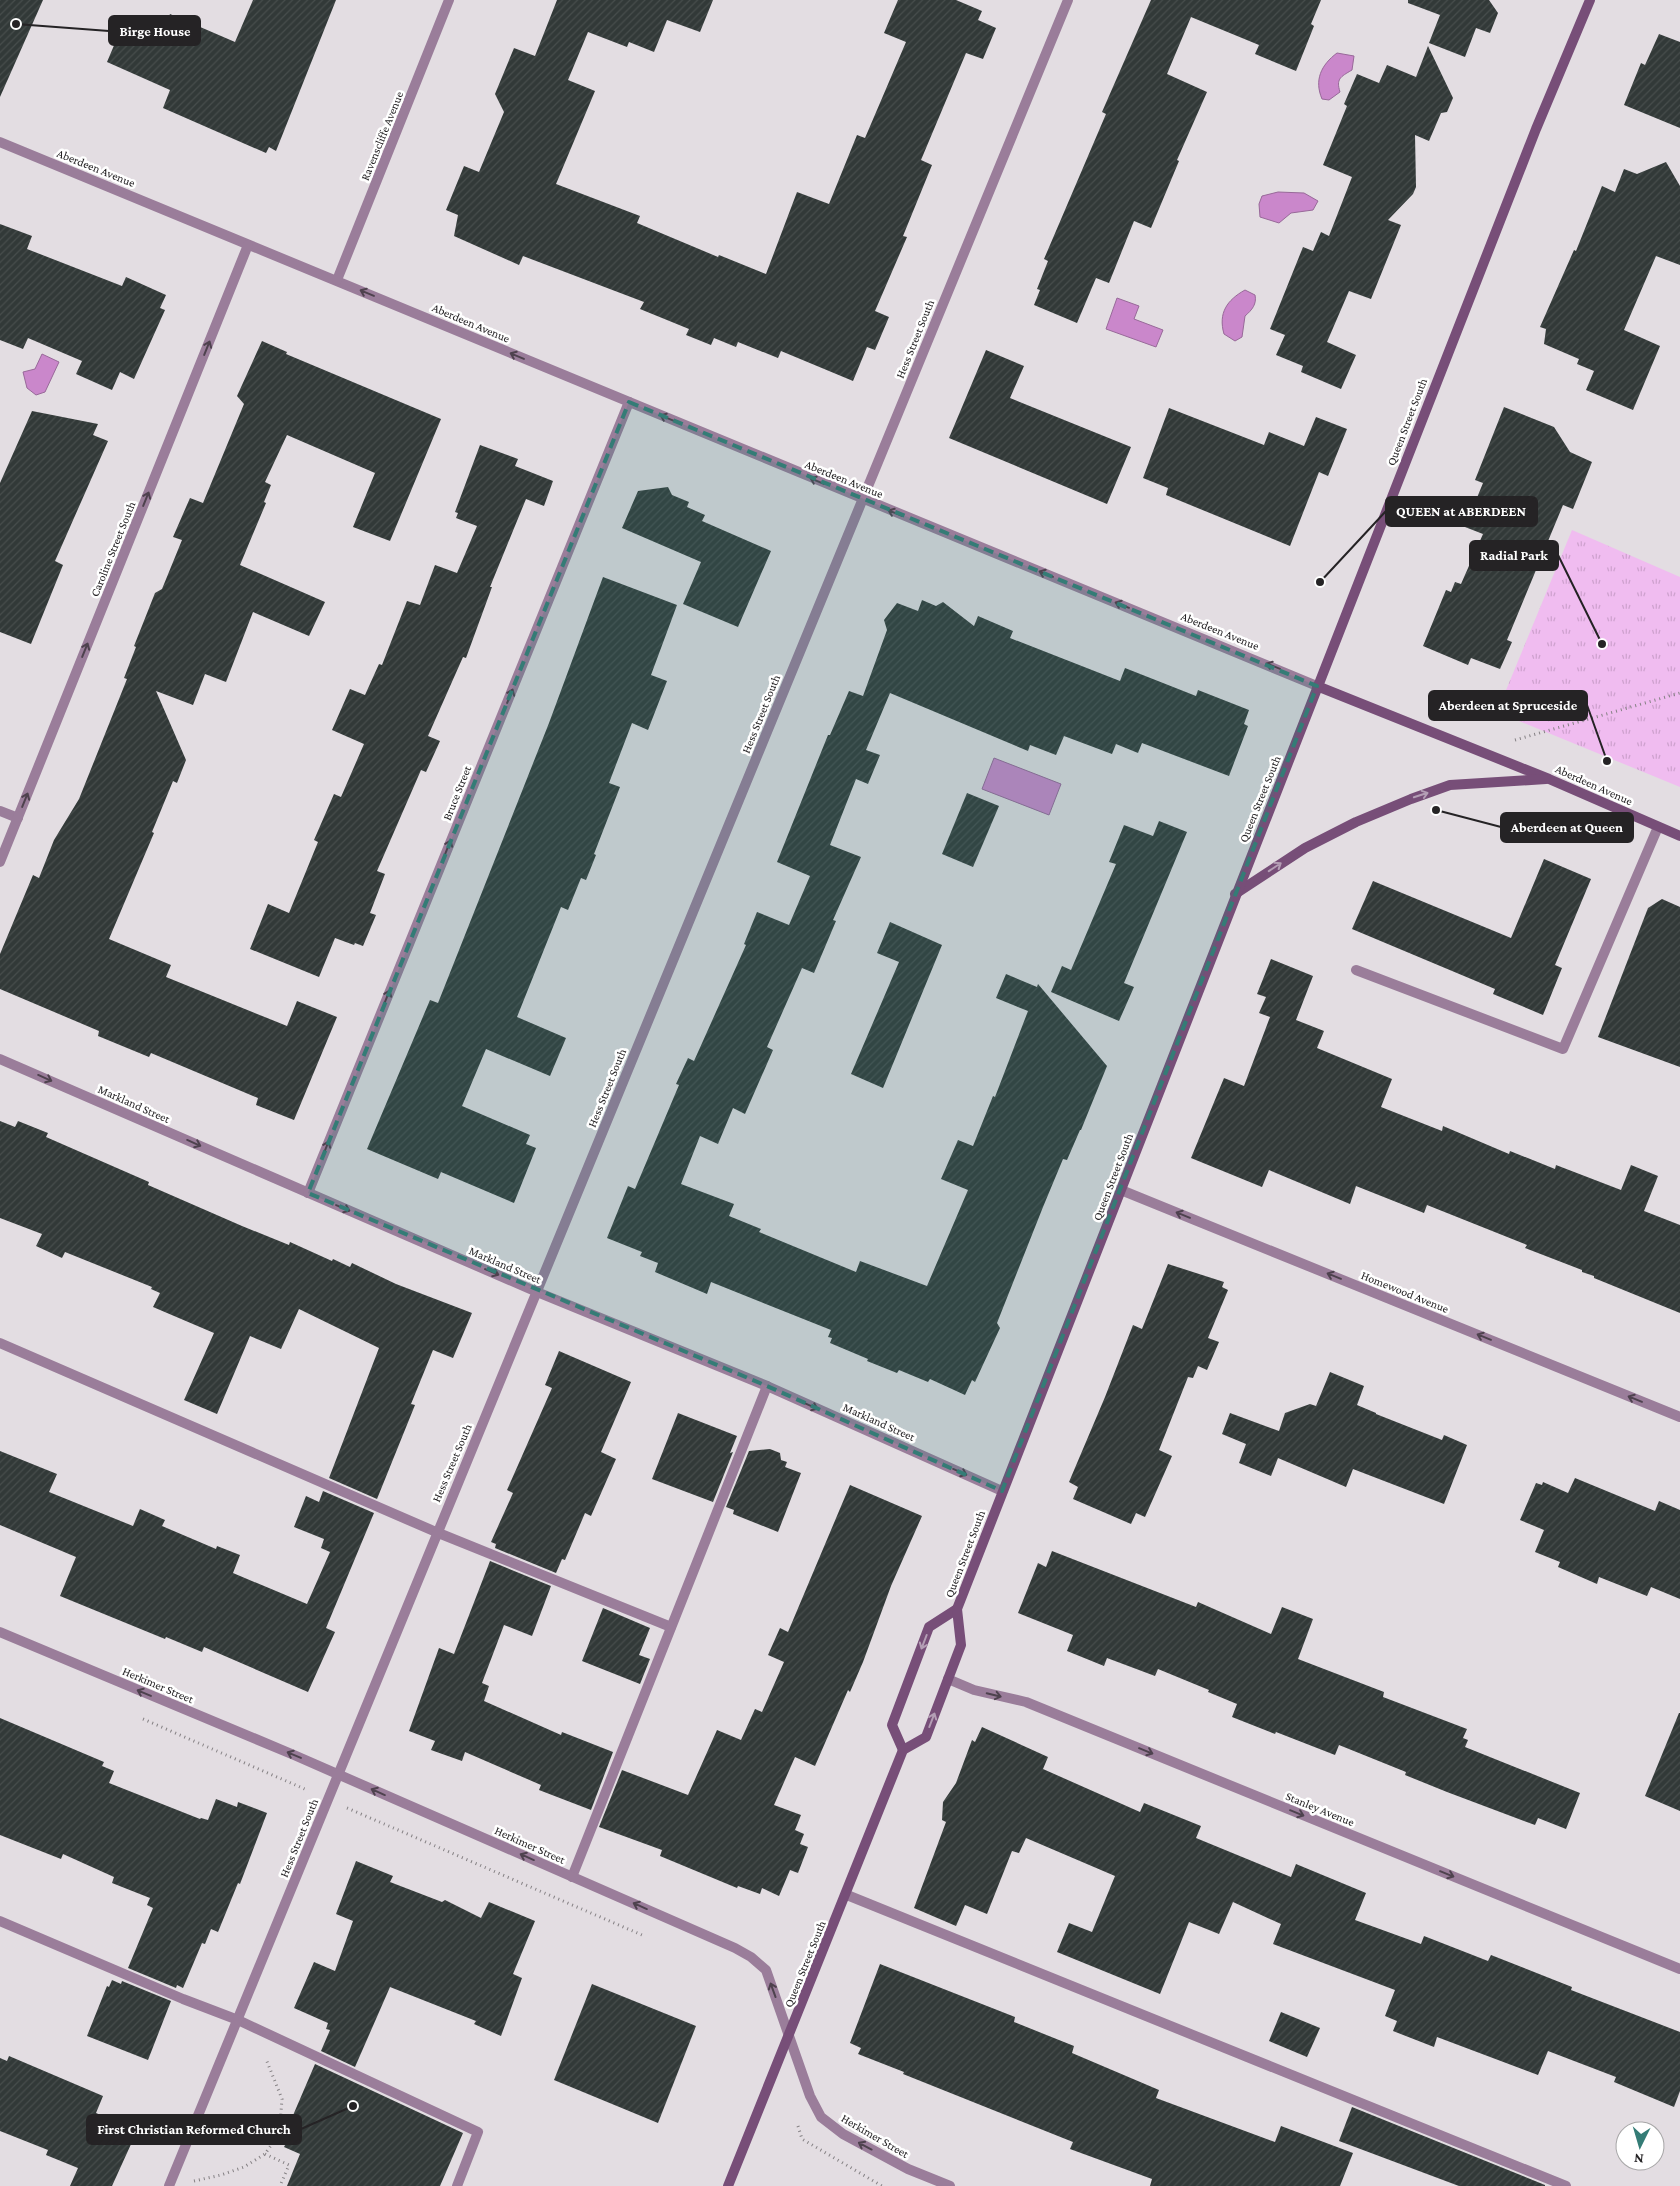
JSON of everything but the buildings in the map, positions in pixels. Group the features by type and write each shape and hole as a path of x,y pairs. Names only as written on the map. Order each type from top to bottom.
{"main road":[{"name":"Queen Street South","path":"728,2186 903,1750 926,1737 961,1645 957,1609 1002,1491 1536,128 1590,0"},
{"name":"Aberdeen Avenue","path":"1317,686 1549,779 1680,836"},
{"path":"1235,894 1305,848 1356,822 1411,798 1450,785 1549,779"},
{"name":"Queen Street South","path":"903,1750 892,1726 919,1654 929,1628 957,1609"}],"street":[{"name":"Ravenscliffe Avenue","path":"337,280 449,0"},
{"name":"Hess Street South","path":"170,2182 1068,0"},
{"name":"Aberdeen Avenue","path":"0,142 337,280 862,500 1317,686"},
{"name":"Caroline Street South","path":"0,862 248,244"},
{"name":"Bruce Street","path":"308,1193 629,402"},
{"path":"0,811 18,818"},
{"path":"1356,970 1563,1049 1658,827"},
{"name":"Markland Street","path":"0,1059 537,1292 767,1386 1002,1491"},
{"name":"Homewood Avenue","path":"1121,1190 1680,1417"},
{"path":"0,1343 436,1532 671,1627"},
{"path":"572,1877 767,1386"},
{"name":"Herkimer Street","path":"0,1632 339,1775 735,1948 751,1957 766,1970 810,2096 821,2117 843,2134 908,2169 950,2186"},
{"name":"Stanley Avenue","path":"948,1679 974,1690 1026,1702 1680,1969"},
{"path":"846,1895 1566,2186"},
{"path":"0,1922 183,1999 236,2025 478,2132 457,2186"}],"path":[{"path":"1478,750 1680,694"},
{"path":"137,1716 650,1938"},
{"path":"170,2182 198,2182 244,2167 265,2154 274,2141 280,2125 282,2099 273,2073 259,2045 236,2025"},
{"path":"802,2139 882,2186"},
{"path":"265,2154 289,2165 280,2186"}],"highlighted area":[{"path":"629,402 1317,686 1002,1491 767,1386 308,1193"}],"green space":[{"path":"1572,530 1680,577 1680,787 1497,712"}],"shaded area":[{"path":"1337,53 1354,56 1352,70 1340,79 1338,84 1340,92 1329,100 1322,99 1319,85 1320,73"},
{"path":"1278,192 1304,193 1318,201 1313,210 1291,213 1279,223 1260,217 1259,204 1262,196"},
{"path":"1245,290 1255,295 1255,304 1245,316 1242,337 1235,341 1224,334 1222,326 1223,313 1233,298"},
{"path":"1117,298 1139,306 1134,319 1163,330 1156,347 1106,329"},
{"path":"42,354 59,362 45,392 36,395 27,388 23,372 35,369"},
{"path":"994,758 1061,784 1049,815 982,789"}],"place":[{"name":"Birge House","path":"16,24"},
{"name":"QUEEN at ABERDEEN","path":"1320,582"},
{"name":"Radial Park","path":"1602,644"},
{"name":"Aberdeen at Spruceside","path":"1607,761"},
{"name":"Aberdeen at Queen","path":"1436,810"},
{"name":"First Christian Reformed Church","path":"353,2106"}]}
